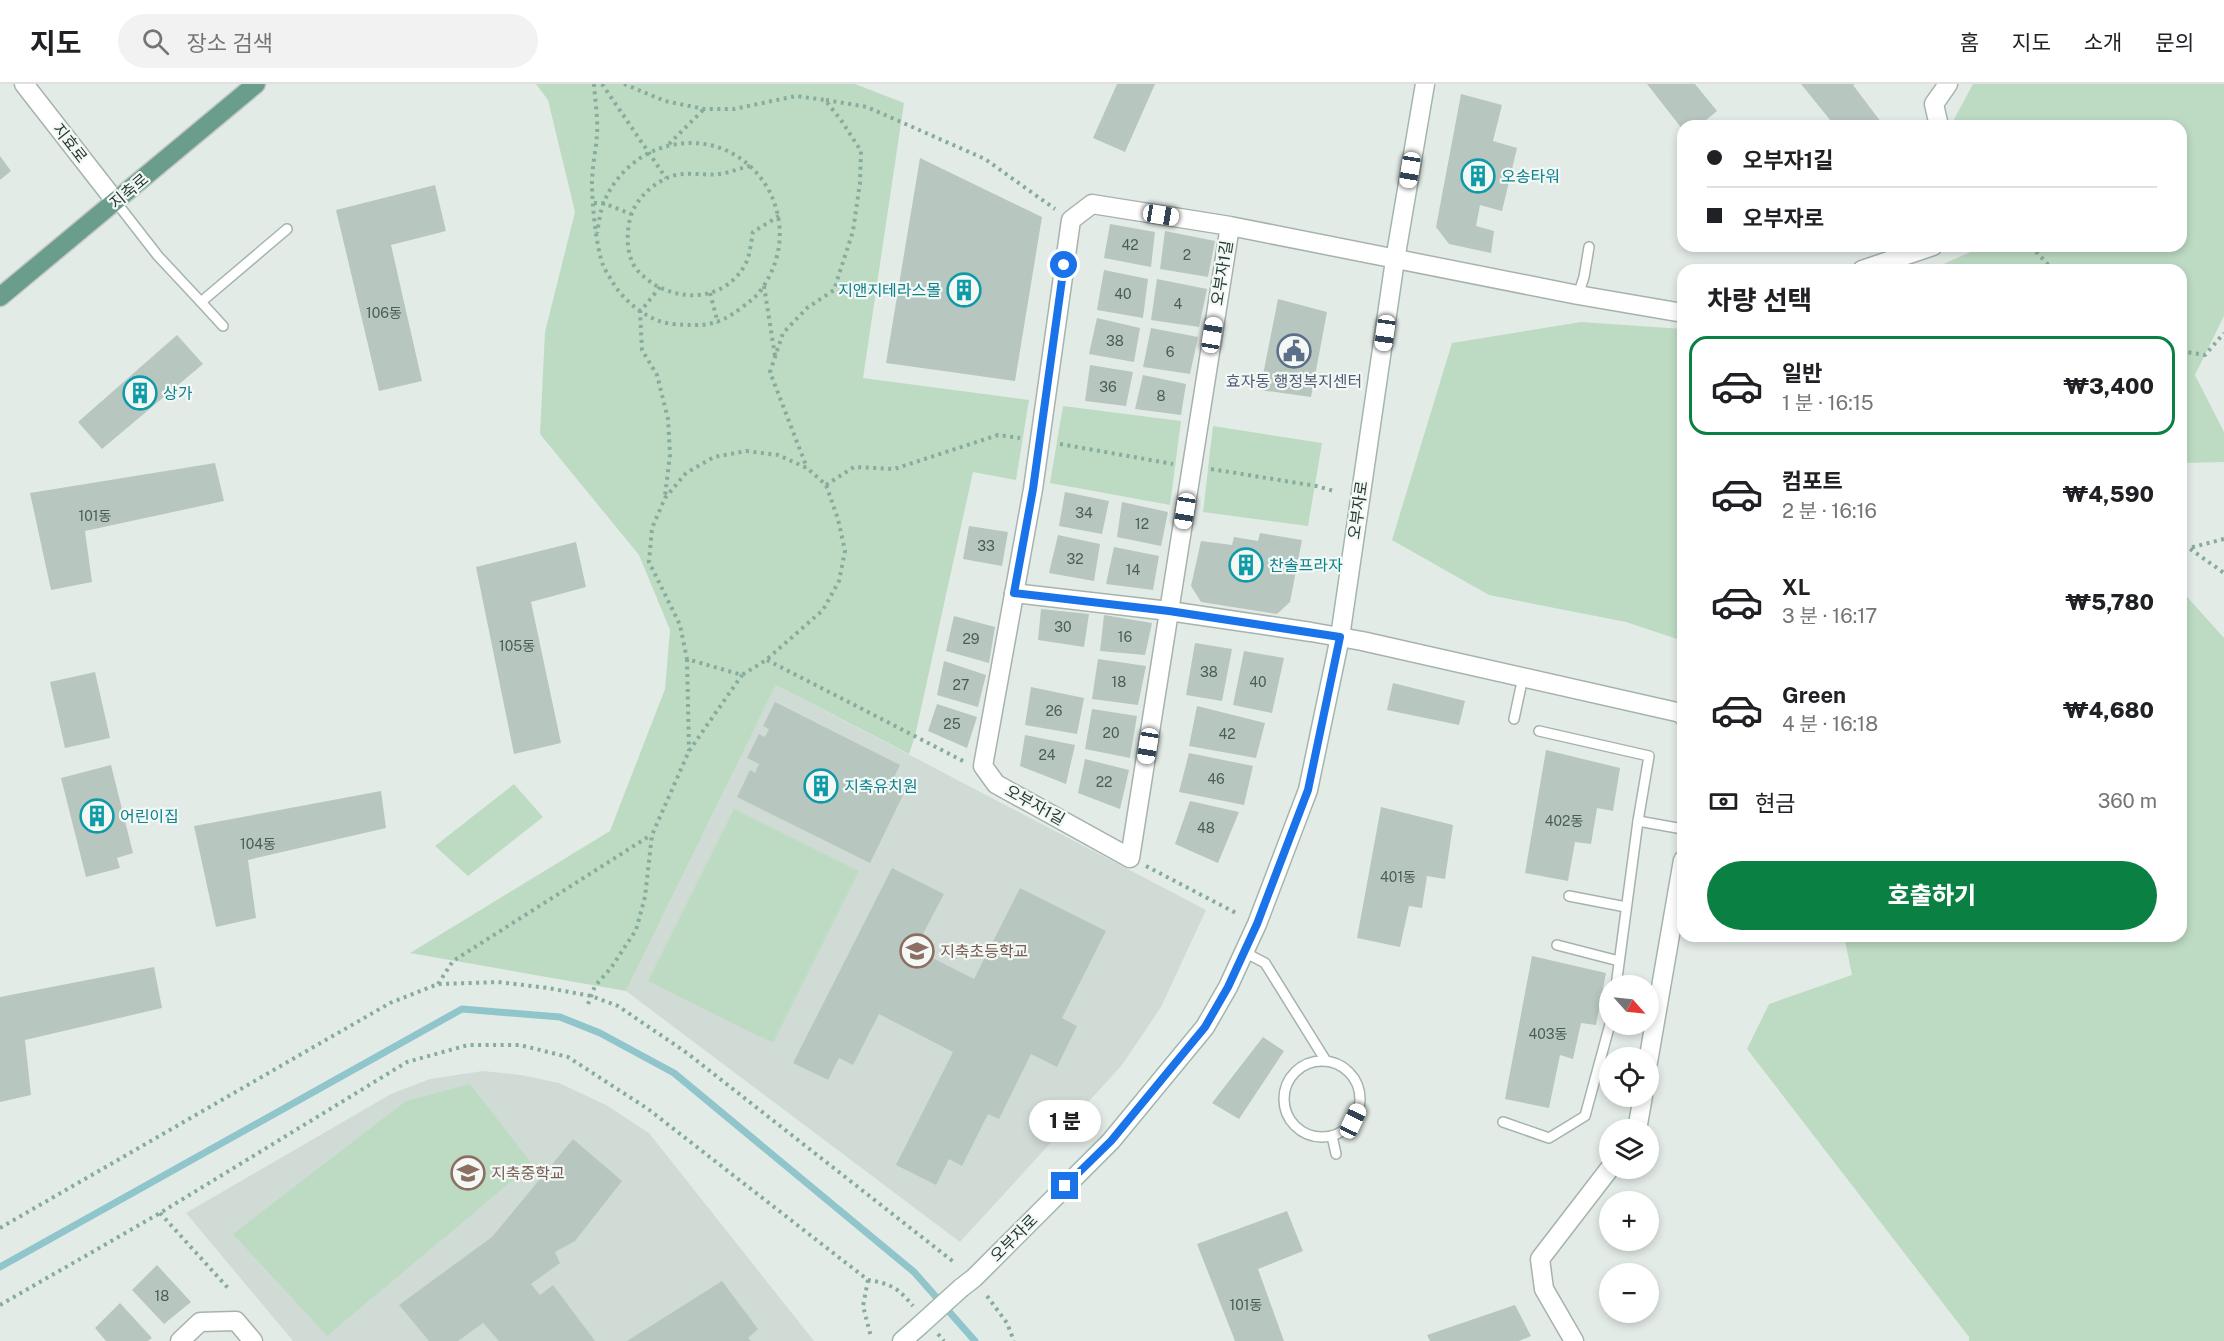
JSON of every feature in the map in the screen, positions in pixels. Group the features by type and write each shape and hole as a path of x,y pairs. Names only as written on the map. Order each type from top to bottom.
{"main road":[{"name":"지축로","path":"0,297 256,84"}],"street":[{"name":"지효로","path":"24,84 116,202"},
{"name":"오부자로","path":"902,1341 974,1278 1118,1132 1205,1027 1257,924 1308,790 1340,637 1395,260 1425,84"},
{"path":"1938,120 1934,104 1948,84"},
{"name":"오부자1길","path":"1071,220 1092,204 1230,226 1395,260"},
{"path":"983,766 1033,489 1071,220"},
{"name":"오부자1길","path":"983,766 996,784 1130,858 1230,226"},
{"path":"1880,264 1915,252"},
{"path":"1395,260 1578,296 1677,312"},
{"path":"1014,593 1169,611 1340,637 1677,712"},
{"path":"1651,1047 1677,895"},
{"path":"1574,1341 1544,1289 1539,1259 1601,1179"},
{"path":"180,1341 200,1322 236,1321 253,1341"}],"lane":[{"path":"116,202 158,256 223,326"},
{"path":"201,302 287,230"},
{"path":"1578,296 1589,247"},
{"path":"1514,719 1523,677"},
{"path":"1539,731 1649,756 1617,975"},
{"path":"1638,821 1677,828"},
{"path":"1569,896 1626,907"},
{"path":"1557,945 1619,961"},
{"path":"1244,951 1265,963 1326,1061"},
{"path":"1503,1122 1549,1138 1585,1116 1607,1035"},
{"path":"1326,1061 1349,1072 1360,1096 1359,1109 1353,1121 1344,1130 1332,1136 1319,1137 1297,1128 1285,1107 1284,1095 1287,1084 1303,1066 1314,1062 1326,1061"},
{"path":"1332,1136 1336,1154"}],"path":[{"path":"594,84 597,132 592,183 597,233 603,264 617,291 640,312 669,324 718,323 755,298 772,274 780,245 779,216 769,189 750,166 726,150 697,142 668,145 641,156 619,176 603,203 597,233"},
{"path":"603,84 666,178"},
{"path":"624,84 665,101 704,109 734,108 796,96 867,107 985,159 1071,220"},
{"path":"807,468 770,372 783,333 807,308 834,290 853,231 860,183 861,151 825,100"},
{"path":"668,145 704,109"},
{"path":"750,166 719,174 693,173 666,178 644,192 631,214 627,238 631,261 646,279 660,287 686,297 710,293 730,283 746,263 753,232 779,216"},
{"path":"594,203 603,203 631,214"},
{"path":"2036,252 2048,264"},
{"path":"764,285 775,357"},
{"path":"660,287 640,312 642,350 657,375 668,419 670,455 665,498 652,528 649,562 680,625 687,659 689,751"},
{"path":"710,293 718,323"},
{"path":"2187,352 2205,355 2224,333"},
{"path":"826,484 854,467 894,469 998,435 1316,486 1334,491"},
{"path":"588,1004 595,986 611,968 636,930 645,897 652,834 689,751 742,675 766,660 823,610 839,581 845,550 838,519 826,484 807,468 778,455 746,451 714,457 686,474 665,498"},
{"path":"2224,539 2189,548 2224,573"},
{"path":"687,659 742,675"},
{"path":"766,660 970,764 983,766"},
{"path":"438,984 453,961 652,834"},
{"path":"1130,858 1236,913"},
{"path":"0,1228 390,1003 438,984 498,982 591,996 618,1006 687,1053 956,1263"},
{"path":"0,1305 160,1212 407,1062 468,1045 520,1045 568,1057 648,1109 868,1280 887,1283 900,1291 914,1308"},
{"path":"160,1212 228,1288"},
{"path":"868,1280 863,1305 871,1337"},
{"path":"987,1296 1007,1323 1014,1341"},
{"path":"936,1333 944,1341"}],"shaded area":[{"name":"지축초등학교","path":"776,685 1206,910 1161,1007 1122,1065 960,1242 626,991"},
{"name":"지축중학교","path":"483,1071 521,1075 559,1083 606,1105 649,1133 814,1341 293,1341 186,1213 391,1094 430,1079"}],"green space":[{"path":"536,84 855,84 904,103 863,378 1029,400 1016,480 973,472 915,736 909,754 776,685 626,991 410,953 610,831 665,689 670,630 639,555 540,434 545,332 575,212 548,100"},
{"path":"1973,84 2224,84 2224,316 2195,375 2224,432 2224,462 2187,463 2187,264 1944,264 1970,252 2187,252 2187,120 1954,120"},
{"path":"1581,322 1677,329 1677,639 1626,622 1489,595 1392,540 1452,343"},
{"path":"1063,406 1181,421 1170,505 1050,483"},
{"path":"1213,426 1322,443 1308,526 1203,512"},
{"path":"2187,597 2224,638 2224,1341 1969,1341 1969,1337 1747,1049 1769,1004 1852,975 1845,942 2187,942"},
{"path":"514,784 543,817 468,876 435,846"},
{"path":"734,809 859,871 773,1043 648,981"},
{"path":"470,1084 532,1164 327,1336 233,1234 406,1101"}],"building":[{"path":"1117,84 1155,84 1125,152 1093,138"},
{"path":"1647,84 1695,84 1717,111 1706,120 1677,120 1677,122"},
{"path":"1801,84 1855,84 1853,85 1879,120 1830,120"},
{"name":"오송타워","path":"1461,94 1502,105 1493,141 1517,148 1502,211 1480,205 1476,226 1494,231 1491,253 1449,244 1436,227"},
{"path":"0,156 11,171 0,180"},
{"name":"지앤지테라스몰","path":"920,158 1042,217 1015,381 886,363"},
{"path":"435,185 446,231 391,245 422,381 379,391 336,210"},
{"path":"1110,224 1155,232 1151,267 1104,258"},
{"path":"1165,231 1215,241 1208,277 1160,269"},
{"path":"1104,270 1148,279 1143,318 1097,310"},
{"path":"1157,279 1207,289 1199,327 1151,320"},
{"name":"효자동 행정복지센터","path":"1278,299 1327,312 1311,397 1260,390"},
{"path":"1097,318 1140,328 1134,362 1089,354"},
{"path":"1151,328 1198,337 1190,374 1143,367"},
{"name":"상가","path":"177,335 203,364 102,449 78,422"},
{"path":"1090,365 1133,372 1126,406 1085,401"},
{"path":"1143,375 1186,384 1181,415 1135,409"},
{"path":"215,463 224,501 85,531 92,582 51,590 30,493"},
{"path":"1065,492 1109,501 1102,534 1059,526"},
{"path":"1122,502 1168,512 1161,546 1117,537"},
{"path":"969,526 1008,532 1002,566 963,559"},
{"name":"찬솔프라자","path":"1260,533 1302,540 1290,602 1277,614 1201,602 1191,586 1201,541 1232,545 1234,537 1258,541"},
{"path":"1058,535 1100,544 1094,581 1049,573"},
{"path":"576,542 586,587 531,602 561,743 514,754 476,567"},
{"path":"1114,547 1159,556 1153,590 1106,584"},
{"path":"1041,609 1089,614 1084,647 1038,640"},
{"path":"1104,615 1152,623 1145,655 1100,651"},
{"path":"954,616 995,627 989,663 946,651"},
{"path":"1195,643 1232,649 1222,701 1186,695"},
{"path":"1244,651 1284,658 1272,713 1233,705"},
{"path":"1098,659 1146,666 1138,705 1092,699"},
{"path":"944,661 986,675 978,707 937,695"},
{"path":"95,672 110,738 65,748 50,682"},
{"path":"1393,683 1465,701 1459,725 1387,710"},
{"path":"1031,687 1084,698 1077,734 1025,725"},
{"name":"지축유치원","path":"775,702 900,765 892,782 906,789 870,863 737,797 750,770 755,773 759,764 747,758 759,734 765,737 769,729 763,726"},
{"path":"937,704 977,717 967,748 928,731"},
{"path":"1197,706 1265,723 1256,758 1189,746"},
{"path":"1092,709 1137,716 1130,758 1085,749"},
{"path":"1025,735 1075,745 1066,784 1020,766"},
{"path":"1546,750 1620,768 1613,811 1597,808 1591,844 1575,842 1568,881 1525,873"},
{"path":"1189,753 1253,766 1244,805 1179,792"},
{"path":"1085,759 1129,770 1120,809 1078,793"},
{"name":"어린이집","path":"111,765 133,853 117,858 120,868 86,877 61,778"},
{"path":"381,791 386,828 248,860 256,918 216,927 194,826"},
{"path":"1190,801 1239,812 1218,863 1175,844"},
{"path":"1381,807 1453,825 1445,879 1427,876 1422,908 1409,906 1400,947 1357,938"},
{"path":"892,868 944,894 915,949 974,979 1020,888 1106,931 1062,1018 1077,1026 1057,1067 1031,1054 999,1119 988,1114 962,1166 949,1159 936,1185 896,1165 953,1052 879,1014 853,1065 839,1058 828,1080 793,1063"},
{"path":"1532,956 1606,973 1606,975 1599,975 1599,1009 1596,1025 1581,1023 1573,1059 1560,1055 1549,1108 1505,1099"},
{"path":"154,967 162,1008 25,1040 31,1095 0,1102 0,997"},
{"path":"1263,1037 1284,1051 1239,1119 1212,1103"},
{"path":"573,1139 622,1181 575,1241 555,1252 560,1263 531,1284 540,1295 553,1285 595,1341 499,1341 483,1323 458,1341 429,1341 399,1305 492,1237"},
{"path":"1287,1211 1303,1251 1258,1269 1284,1341 1235,1341 1197,1244"},
{"path":"157,1265 191,1302 164,1324 132,1290"},
{"path":"722,1281 758,1329 748,1338 751,1341 627,1341"},
{"path":"120,1303 152,1338 148,1341 106,1341 95,1328"},
{"path":"1515,1305 1531,1336 1519,1341 1430,1341 1427,1335"}],"waterway":[{"path":"0,1267 462,1009 560,1017 600,1033 674,1073 914,1272 975,1341"}],"place":[{"name":"오송타워","path":"1478,176"},
{"name":"지앤지테라스몰","path":"964,290"},
{"name":"효자동 행정복지센터","path":"1294,351"},
{"name":"상가","path":"140,393"},
{"name":"찬솔프라자","path":"1246,565"},
{"name":"지축유치원","path":"821,786"},
{"name":"어린이집","path":"97,816"},
{"name":"지축초등학교","path":"917,951"},
{"name":"지축중학교","path":"468,1173"}],"route":[{"path":"1064,265 1033,489 1014,593 1169,611 1340,637 1308,790 1257,924 1228,987 1205,1027 1163,1079 1111,1141 1065,1186"}]}
